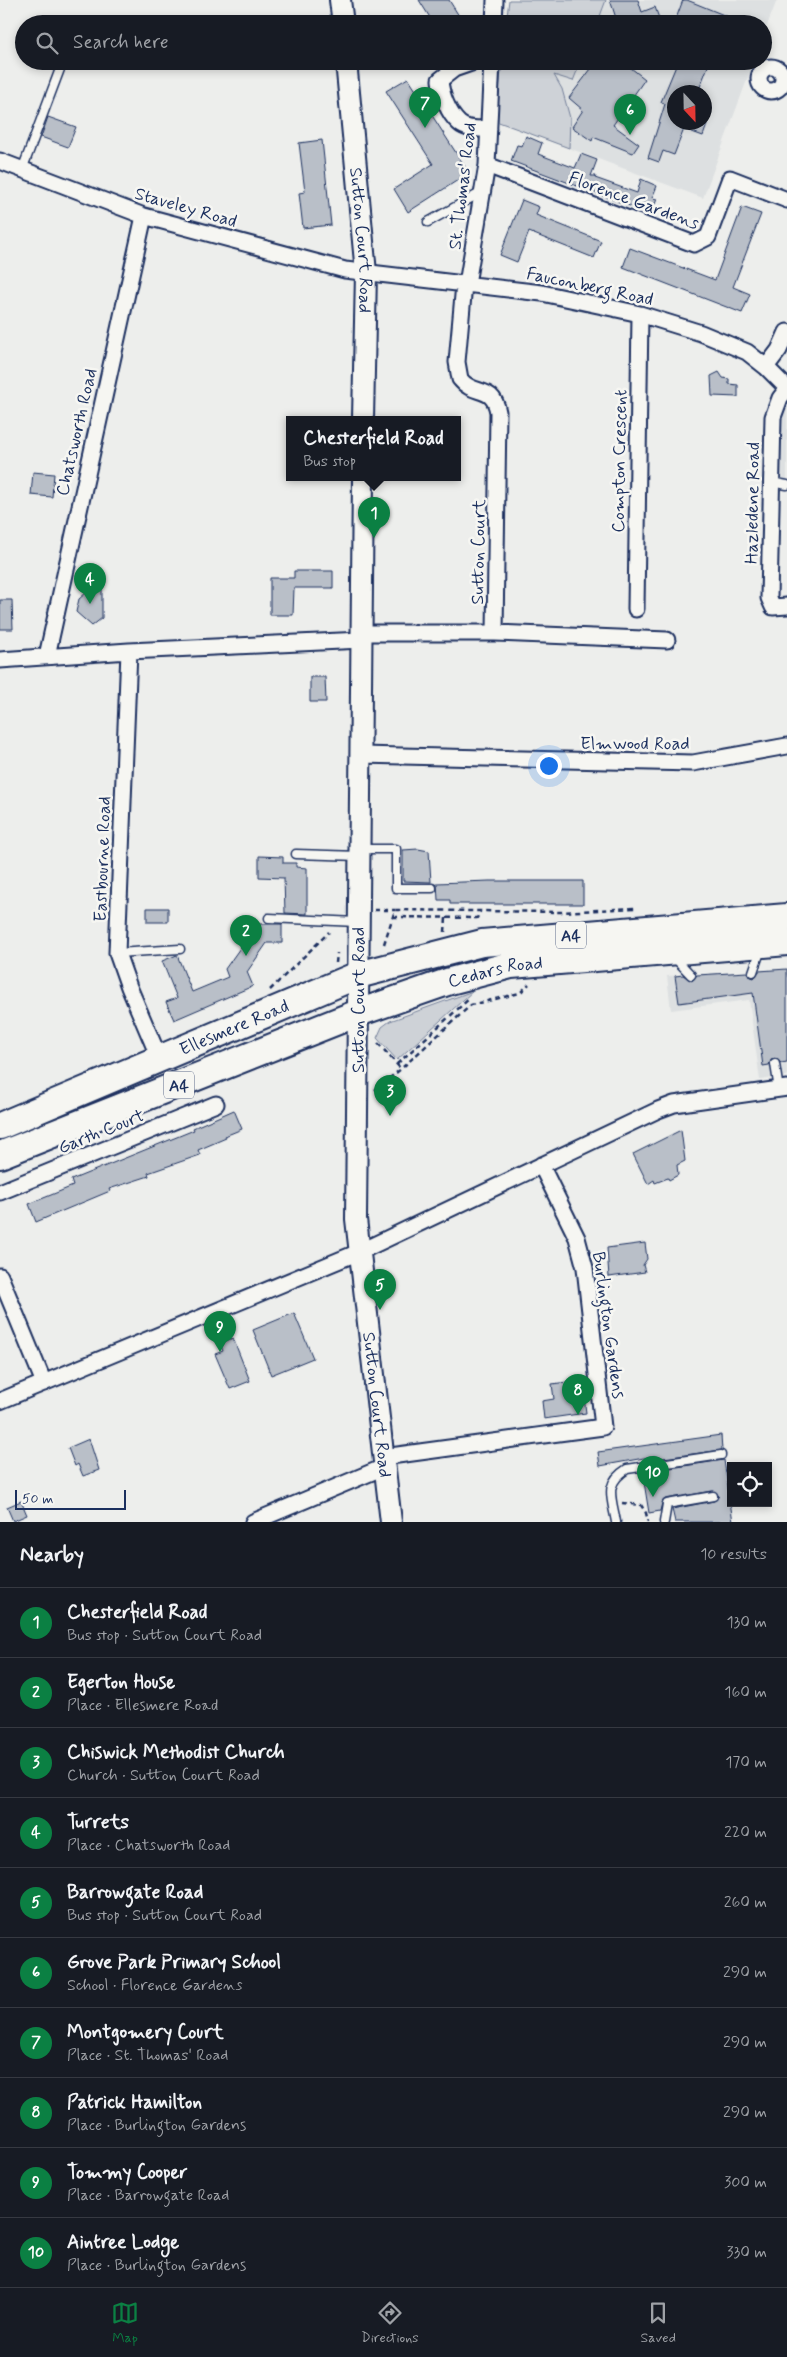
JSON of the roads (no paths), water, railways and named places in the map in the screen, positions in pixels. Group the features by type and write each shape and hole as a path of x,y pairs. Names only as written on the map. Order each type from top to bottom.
{"highway":[{"name":"Cedars Road","path":"358,975 482,942 787,917"},
{"name":"Cedars Road","path":"358,1013 450,981 511,965 775,944"},
{"name":"Ellesmere Road","path":"0,1126 358,975"},
{"name":"Ellesmere Road","path":"0,1155 358,1013"}],"street":[{"path":"340,0 342,15"},
{"path":"494,0 494,15"},
{"name":"Sutton Court Road","path":"347,70 366,273 363,416"},
{"path":"453,70 440,80 441,92 459,124 472,128 489,129"},
{"name":"St. Thomas' Road","path":"466,284 487,165 492,70"},
{"name":"Staveley Road","path":"0,160 144,216 345,270 366,273"},
{"name":"Florence Gardens","path":"487,165 694,244 708,237 730,178 787,200"},
{"name":"Chatsworth Road","path":"47,656 144,216"},
{"name":"Fauconberg Road","path":"366,273 542,293 640,314 701,333 747,352 766,367 787,388"},
{"name":"Sutton Court","path":"466,284 457,362 460,379 469,387 492,395 496,400 498,412 496,633"},
{"name":"Compton Crescent","path":"636,609 640,314"},
{"path":"766,367 779,350 787,332"},
{"name":"Hazledene Road","path":"787,388 780,398 772,417 769,598 774,607 787,606"},
{"name":"Sutton Court Road","path":"363,481 359,852 349,921 358,975 356,1218 391,1522"},
{"path":"0,660 362,636 496,633 667,640"},
{"name":"Eastbourne Road","path":"129,651 117,953 129,987 160,1060"},
{"name":"Elmwood Road","path":"361,755 694,763 787,746"},
{"path":"0,1401 359,1252 674,1104 783,1089"},
{"name":"Garth Court","path":"0,1192 216,1104"},
{"name":"Burlington Gardens","path":"384,1462 603,1427 585,1268 577,1238 541,1165"},
{"path":"0,1276 44,1383"},
{"path":"253,1522 384,1462"}],"lane":[{"path":"22,170 59,70"},
{"path":"428,222 482,192"},
{"path":"771,482 787,485"},
{"path":"296,854 396,849 396,888 432,888"},
{"path":"269,918 349,921"},
{"path":"753,972 775,944"},
{"path":"117,953 180,948"},
{"path":"669,952 691,975"},
{"path":"775,1064 783,1089"},
{"path":"616,1522 610,1486 615,1476 626,1469 721,1455"},
{"path":"664,1522 667,1504 713,1496"}],"place":[{"name":"Montgomery Court","path":"425,128"},
{"name":"Grove Park Primary School","path":"630,135"},
{"name":"Chesterfield Road","path":"374,538"},
{"name":"Turrets","path":"90,604"},
{"name":"Egerton House","path":"246,956"},
{"name":"Chiswick Methodist Church","path":"390,1116"},
{"name":"Barrowgate Road","path":"380,1310"},
{"name":"Tommy Cooper","path":"220,1352"},
{"name":"Patrick Hamilton","path":"578,1415"},
{"name":"Aintree Lodge","path":"653,1497"}]}
